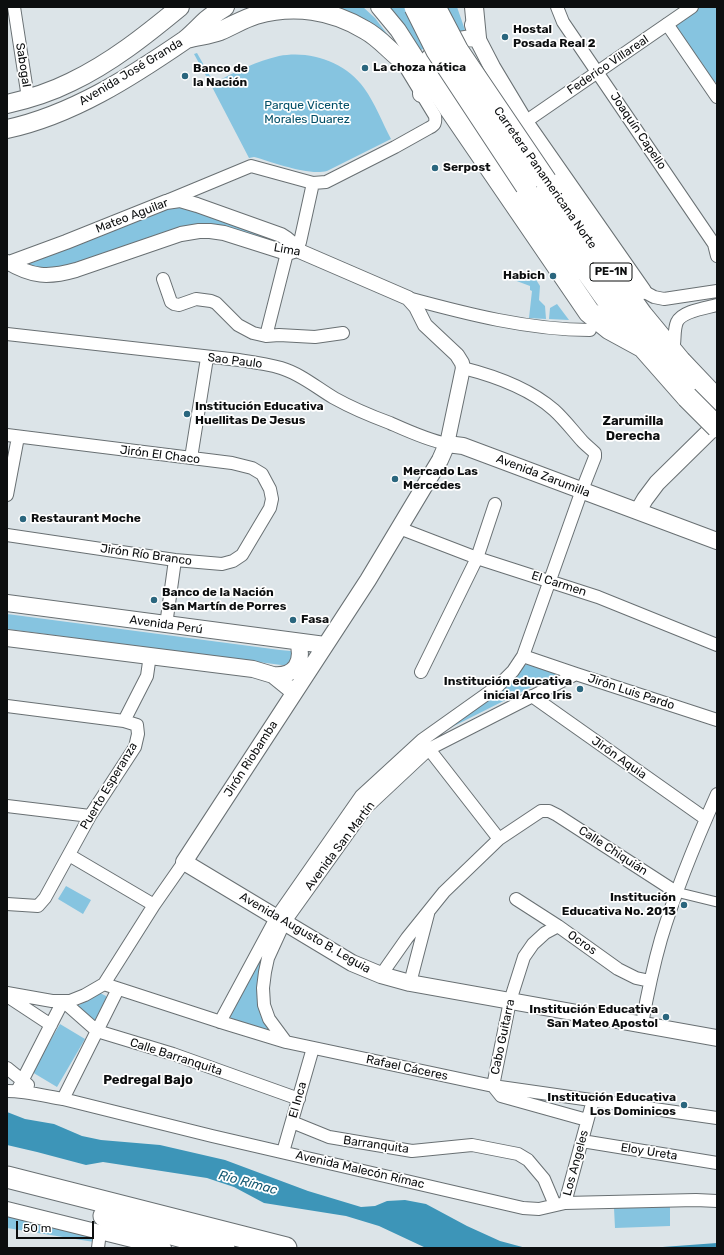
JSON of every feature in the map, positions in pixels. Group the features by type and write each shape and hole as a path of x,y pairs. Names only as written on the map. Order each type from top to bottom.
{"highway":[{"name":"Carretera Panamericana Norte","path":"415,7 437,51 526,186 608,301 643,347"},
{"name":"Carretera Panamericana Norte","path":"435,7 458,52 546,181 642,315 677,352"},
{"path":"423,70 589,312 610,329 643,347"},
{"path":"643,291 670,329 677,352"},
{"name":"PE-1N","path":"643,347 693,390 717,400"},
{"name":"PE-1N","path":"677,352 693,390 717,426"},
{"path":"7,1177 286,1248"},
{"path":"7,1189 224,1248"}],"main road":[{"name":"Avenida José Granda","path":"7,104 70,83 101,66 137,41 180,7"},
{"path":"379,7 398,30 423,70"},
{"path":"466,7 477,38 524,122 643,291"},
{"path":"474,7 477,38"},
{"path":"187,39 219,31 250,18 273,11 289,9 309,10 327,13 366,30 382,41 400,58 423,70"},
{"name":"Avenida José Granda","path":"7,129 59,113 92,97 187,39 215,10"},
{"path":"421,94 423,70 430,58 439,48 464,38 477,38"},
{"path":"638,511 657,483 717,426"},
{"name":"Avenida Zarumilla","path":"447,444 463,446 717,541"},
{"name":"Jirón Riobamba","path":"184,862 368,580 440,460 447,444"},
{"name":"Avenida Perú","path":"7,603 325,645"},
{"path":"7,638 254,669 281,676 290,673 297,667 300,658 298,642"},
{"path":"273,675 294,692"},
{"name":"Avenida Augusto B. Leguia","path":"184,862 352,962 382,975 410,983 717,1038"}],"street":[{"name":"Sabogal","path":"14,7 28,98"},
{"name":"Joaquín Capello","path":"558,7 563,22 714,244 717,256"},
{"name":"Federico Villareal","path":"524,122 692,7"},
{"path":"667,24 717,96"},
{"path":"166,202 251,166 313,183 329,180 434,126 436,121 435,116 400,58"},
{"path":"266,336 292,252 300,242 313,183"},
{"name":"Mateo Aguilar","path":"8,263 66,242 166,202 180,200 288,239 293,244 292,252"},
{"name":"Lima","path":"8,263 27,272 45,275 59,275 181,234 210,231 224,233 292,252 408,298 463,312 513,322 555,328 590,330"},
{"path":"163,279 171,302 174,304 179,305 196,299 211,301 216,303 238,325 266,336 315,336 343,333"},
{"path":"643,291 654,297 664,299 717,291"},
{"path":"408,298 416,306 424,325 457,355 462,362 463,368 447,444"},
{"path":"677,352 675,330 677,322 681,317 687,313 717,305"},
{"name":"Sao Paulo","path":"7,334 264,364 282,368 308,381 355,409 418,436 435,442 447,444"},
{"path":"191,458 207,358"},
{"name":"Avenida San Martín","path":"220,1022 280,920 367,807 425,744 498,686 513,671 523,656 594,457 594,453 560,415 541,400 517,386 499,378 463,368"},
{"path":"7,495 12,436"},
{"name":"Jirón El Chaco","path":"12,436 232,463 252,468 260,473 270,490 272,499 270,508 263,520"},
{"path":"421,672 477,558 495,504"},
{"name":"Jirón Río Branco","path":"7,535 175,560 222,564 233,561 242,555 263,520"},
{"name":"El Carmen","path":"399,528 477,558 598,597 717,645"},
{"path":"166,625 175,560"},
{"path":"124,721 147,676 150,655"},
{"name":"Jirón Luis Pardo","path":"523,656 717,720"},
{"name":"Avenida San Martín","path":"425,744 532,696 576,674"},
{"name":"Jirón Aquia","path":"532,696 706,819"},
{"name":"Puerto Esperanza","path":"7,706 124,721 137,725 138,734 135,747 90,816 45,898 38,906 7,904"},
{"path":"382,975 407,938 444,892 499,839 425,744"},
{"path":"642,1024 650,981 661,939 676,892 717,794"},
{"path":"7,806 90,816"},
{"name":"Calle Chiquián","path":"499,839 541,812 549,811 676,892"},
{"path":"69,855 154,905"},
{"name":"Jirón Riobamba","path":"7,992 63,1001 85,995 104,984 154,905 184,862"},
{"path":"676,892 717,902"},
{"name":"Ocros","path":"516,899 558,926 618,969 636,978 650,981"},
{"path":"410,983 428,911"},
{"name":"Avenida San Martín","path":"280,920 268,958 263,988 264,1005 269,1019 286,1042"},
{"name":"Cabo Guitarra","path":"558,926 545,933 533,944 524,957 510,1001 493,1086 501,1096 587,1120"},
{"name":"Rafael Cáceres","path":"104,984 220,1022 286,1042 313,1048 493,1086 717,1118"},
{"path":"63,1099 118,989"},
{"path":"7,996 50,1025"},
{"path":"16,1088 63,1001"},
{"name":"Calle Barranquita","path":"63,1001 97,1031 173,1054 298,1099"},
{"name":"El Inca","path":"283,1152 313,1048"},
{"path":"7,1068 16,1088"},
{"name":"Avenida Malecón Rímac","path":"16,1088 523,1208 539,1209 560,1204 696,1200 717,1201"},
{"name":"Los Angeles","path":"560,1204 582,1141 594,1100"},
{"name":"Barranquita","path":"292,1122 329,1138 412,1150 472,1145 518,1154 528,1160 544,1179 560,1204"},
{"name":"Eloy Ureta","path":"582,1141 717,1163"},
{"path":"7,1209 164,1248"},
{"path":"98,1248 100,1232"}],"green space":[{"path":"329,7 363,7 375,18 394,43"},
{"path":"386,7 457,7 465,30 421,50"},
{"path":"700,7 717,7 717,81 714,83 674,24"},
{"name":"Parque Vicente Morales Duarez","path":"197,53 214,83 254,64 279,56 303,55 326,60 347,71 364,88 375,106 391,139 327,171 310,172 254,157 249,158 194,54"},
{"path":"177,205 288,240 287,246 221,226 71,268 38,269 23,263"},
{"path":"535,278 540,286 539,300 545,306 546,319 529,318 532,291 530,290 530,286 514,280 527,281"},
{"path":"557,304 569,320 549,319 550,308"},
{"path":"7,614 291,651 294,655 289,666 7,629"},
{"path":"528,663 559,673 450,728"},
{"path":"66,886 91,900 83,914 58,899"},
{"path":"277,925 267,949 269,1031 233,1020 229,1016"},
{"path":"100,993 106,996 108,1004 97,1023 76,1007"},
{"path":"60,1024 85,1039 57,1087 32,1072"},
{"path":"670,1207 670,1226 615,1228 614,1208"},
{"path":"7,1216 94,1236 94,1242 7,1228"}],"water":[{"name":"Río Rímac","path":"7,1112 25,1119 54,1124 82,1136 101,1140 160,1145 225,1160 308,1191 361,1207 375,1206 387,1201 405,1200 426,1204 467,1226 500,1241 526,1248 426,1248 379,1226 346,1216 264,1203 234,1187 207,1178 103,1162 86,1165 7,1145"},
{"path":"717,1243 717,1248 649,1248"}],"place":[{"name":"Hostal Posada Real 2","path":"505,37"},
{"name":"La choza nática","path":"365,68"},
{"name":"Banco de la Nación","path":"185,76"},
{"name":"Serpost","path":"435,168"},
{"name":"Habich","path":"553,276"},
{"name":"Institución Educativa Huellitas De Jesus","path":"187,414"},
{"name":"Mercado Las Mercedes","path":"395,479"},
{"name":"Restaurant Moche","path":"23,519"},
{"name":"Banco de la Nación San Martín de Porres","path":"154,600"},
{"name":"Fasa","path":"293,620"},
{"name":"Institución educativa inicial Arco Iris","path":"580,689"},
{"name":"Institución Educativa No. 2013","path":"684,905"},
{"name":"Institución Educativa San Mateo Apostol","path":"666,1017"},
{"name":"Institución Educativa Los Dominicos","path":"684,1105"}],"district":[{"name":"Zarumilla Derecha","path":"633,428"},
{"name":"Pedregal Bajo","path":"148,1080"}]}
